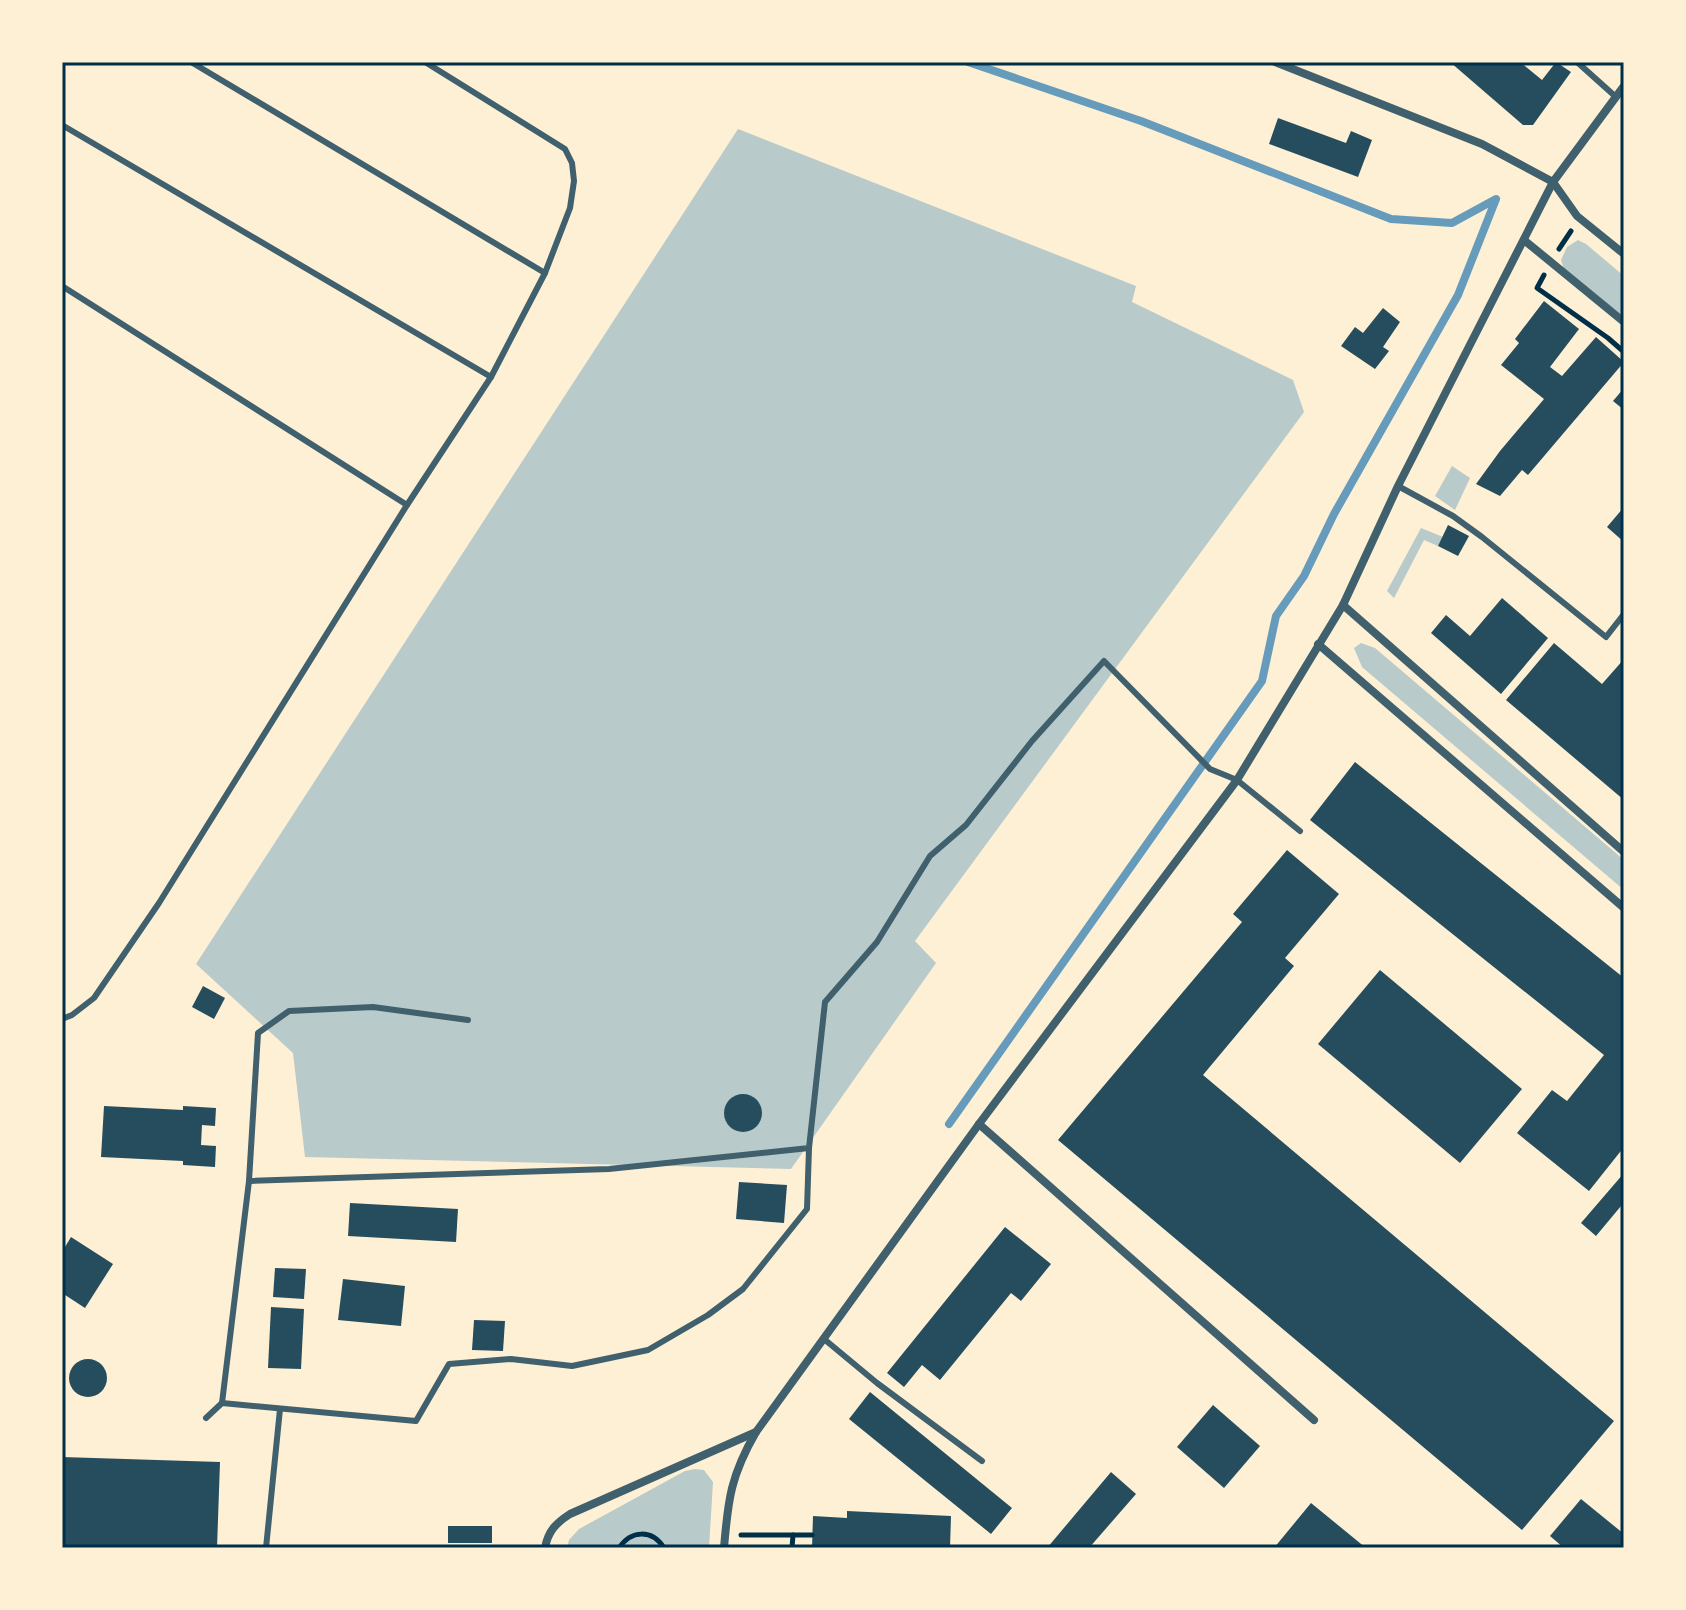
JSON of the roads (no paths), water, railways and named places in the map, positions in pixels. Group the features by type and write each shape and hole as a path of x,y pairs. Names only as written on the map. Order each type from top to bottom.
{"street":[{"path":"1275,62 1482,144 1553,182 1577,216 1624,254"},
{"path":"724,1548 728,1499 733,1480 756,1432 979,1124 1237,780 1343,605 1398,486 1553,182 1624,86"},
{"path":"1524,240 1624,322"},
{"path":"1343,605 1624,852"},
{"path":"1318,644 1624,908"},
{"path":"979,1124 1314,1420"},
{"path":"545,1548 551,1530 570,1514 756,1432"}],"lane":[{"path":"191,62 545,273"},
{"path":"62,1019 94,998 159,903 407,505 491,377 545,273 570,208 574,181 572,163 565,149 425,62"},
{"path":"1577,62 1616,97"},
{"path":"62,125 491,377"},
{"path":"62,286 407,505"},
{"path":"1398,486 1453,516 1482,537 1606,637 1624,614"},
{"path":"222,1403 416,1421 449,1364 511,1359 572,1366 648,1350 708,1315 743,1289 807,1209 809,1148 825,1002 877,942 930,856 966,825 1032,741 1104,661 1210,769 1237,780 1300,831"},
{"path":"206,1418 222,1403 249,1181 258,1033 289,1011 373,1007 468,1020"},
{"path":"249,1181 609,1169 809,1148"},
{"path":"824,1339 877,1383 982,1461"},
{"path":"266,1548 280,1409"}],"waterway":[{"path":"949,1124 1262,681 1276,616 1304,576 1334,514 1458,295 1496,199 1452,223 1391,219 1141,121 968,62"}]}
